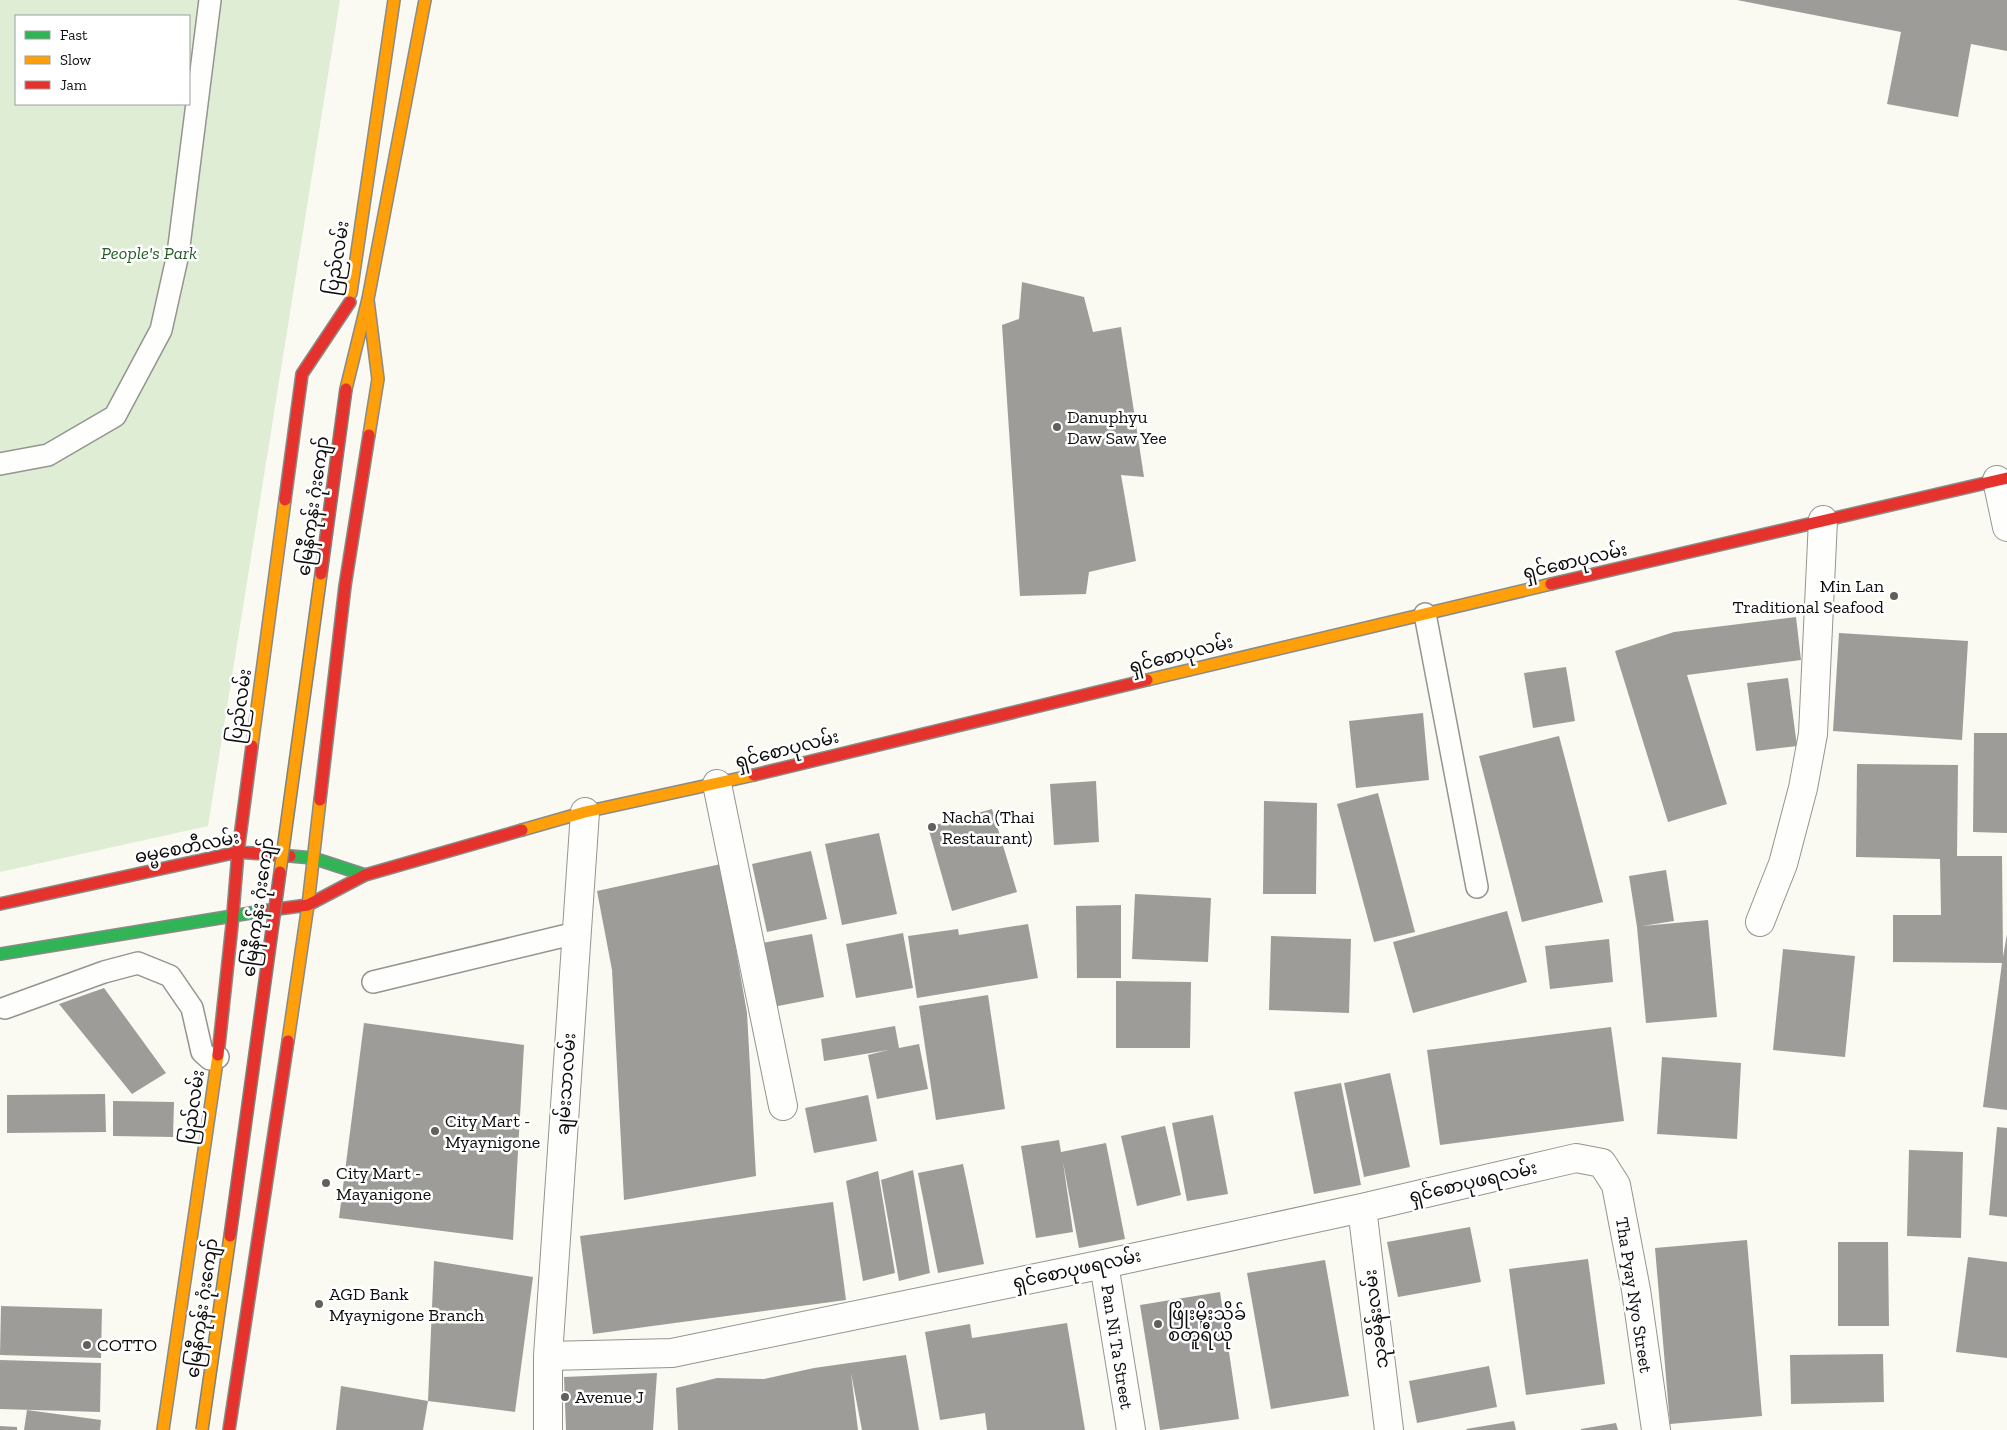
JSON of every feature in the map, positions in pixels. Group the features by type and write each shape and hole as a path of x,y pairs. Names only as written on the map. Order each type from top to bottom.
{"main road":[{"name":"ပြည်လမ်း","path":"163,1430 218,1057 234,914 238,852 302,374 350,302 394,0"},
{"name":"ပြည်လမ်း","path":"229,1430 308,905 345,586 378,379 368,299 425,0"},
{"path":"346,389 368,299"},
{"path":"346,389 350,302"},
{"name":"မြေနီကုန်း ဂုံးကျော်","path":"202,1430 253,1075 346,389"},
{"name":"ရှင်စောပုလမ်း","path":"365,875 585,812 717,784 1425,614 2002,479"},
{"name":"ဓမ္မစေတီလမ်း","path":"0,904 238,852 312,858 365,875"},
{"path":"0,954 234,914 308,905 365,875"}],"street":[{"path":"2002,479 2007,527"},
{"path":"1760,922 1783,864 1803,788 1813,734 1823,520"},
{"path":"717,784 783,1106"},
{"name":"ချမ်းသာလမ်း","path":"548,1430 548,1356 585,812"},
{"name":"ရှင်စောပုဖရလမ်း","path":"548,1356 672,1352 1104,1264 1362,1208 1576,1158 1602,1163"},
{"name":"Tha Pyay Nyo Street","path":"1602,1163 1616,1185 1636,1290 1656,1430"},
{"name":"သုခမိန်းလမ်း","path":"1362,1208 1389,1430"},
{"name":"Pan Ni Ta Street","path":"1104,1264 1131,1430"}],"lane":[{"path":"0,464 48,455 115,416 161,330 178,254 210,0"},
{"path":"1425,614 1477,887"},
{"path":"373,982 576,933"},
{"path":"5,1008 104,972 138,963 170,976 192,1008 202,1052 210,1059 218,1057"}],"green space":[{"name":"People's Park","path":"0,0 340,0 208,826 0,872"}],"building":[{"path":"1737,0 2007,0 2007,51 1971,44 1958,117 1887,104 1901,32"},
{"path":"1022,282 1084,297 1093,332 1121,327 1144,477 1121,475 1136,561 1089,572 1086,594 1020,596 1002,325 1019,319"},
{"path":"1796,617 1801,660 1687,675 1727,804 1668,822 1615,651 1674,632"},
{"path":"1839,633 1968,641 1962,740 1833,731"},
{"path":"1566,667 1575,721 1533,728 1524,673"},
{"path":"1788,678 1797,746 1756,751 1747,683"},
{"path":"1423,713 1429,780 1356,788 1349,721"},
{"path":"1974,733 2007,733 2007,833 1973,832"},
{"path":"1559,736 1603,902 1522,922 1479,756"},
{"path":"1857,764 1958,765 1957,856 2002,856 2003,957 2007,934 2007,1110 1983,1107 2002,963 1893,962 1893,915 1941,915 1940,859 1856,857"},
{"path":"1096,781 1099,842 1054,845 1050,784"},
{"path":"1378,793 1415,932 1374,942 1337,804"},
{"path":"1264,801 1317,803 1316,894 1263,894"},
{"path":"992,809 1017,892 952,911 928,827"},
{"path":"879,833 897,914 842,925 825,844"},
{"path":"811,851 827,919 767,932 752,864"},
{"path":"721,864 747,1013 756,1176 624,1200 612,970 597,891"},
{"path":"1666,870 1674,921 1642,926 1708,920 1717,1017 1646,1023 1637,927 1629,876"},
{"path":"1135,894 1211,898 1208,962 1132,959"},
{"path":"1121,905 1121,978 1077,978 1076,906"},
{"path":"1507,911 1527,982 1413,1013 1393,942"},
{"path":"1028,924 1038,978 917,998 908,936 958,929 959,935"},
{"path":"903,933 913,988 856,998 846,944"},
{"path":"812,934 824,997 773,1007 762,943"},
{"path":"1271,936 1351,939 1349,1013 1269,1010"},
{"path":"1609,939 1613,982 1550,989 1545,946"},
{"path":"1783,949 1855,956 1845,1057 1773,1050"},
{"path":"1116,981 1191,982 1190,1048 1116,1048"},
{"path":"104,988 166,1073 132,1094 59,1004"},
{"path":"988,995 1005,1109 936,1120 919,1006"},
{"name":"City Mart - Myaynigone","path":"364,1023 524,1045 513,1240 339,1218"},
{"path":"895,1026 899,1048 919,1044 928,1089 877,1099 868,1055 888,1050 824,1061 821,1039"},
{"path":"1611,1027 1624,1121 1440,1145 1427,1050"},
{"path":"1662,1057 1741,1063 1737,1139 1657,1134"},
{"path":"1390,1073 1410,1167 1364,1177 1344,1083"},
{"path":"1341,1083 1361,1185 1314,1194 1294,1092"},
{"path":"105,1094 106,1132 7,1133 7,1095"},
{"path":"868,1095 877,1141 814,1153 805,1108"},
{"path":"113,1101 174,1102 173,1137 113,1136"},
{"path":"1213,1115 1228,1194 1187,1201 1172,1123"},
{"path":"1165,1126 1181,1195 1137,1206 1121,1136"},
{"path":"1997,1127 2007,1128 2007,1217 1989,1215"},
{"path":"1059,1140 1061,1152 1106,1143 1125,1239 1079,1248 1063,1162 1073,1232 1036,1238 1021,1146"},
{"path":"1909,1150 1963,1152 1961,1238 1907,1236"},
{"path":"963,1164 984,1264 938,1273 918,1173"},
{"path":"913,1170 930,1273 899,1281 881,1180"},
{"path":"878,1171 895,1273 863,1281 846,1181"},
{"path":"833,1202 846,1300 593,1334 580,1236"},
{"path":"1470,1227 1481,1282 1398,1297 1387,1242"},
{"path":"1747,1240 1762,1416 1670,1424 1655,1248"},
{"path":"1838,1242 1888,1242 1889,1326 1838,1326"},
{"path":"1968,1257 2007,1262 2007,1358 1956,1352"},
{"path":"1588,1259 1605,1384 1526,1395 1509,1269"},
{"path":"1325,1260 1349,1396 1271,1409 1247,1273"},
{"path":"434,1261 533,1277 515,1412 428,1401"},
{"path":"1220,1292 1239,1419 1160,1430 1140,1305"},
{"path":"1,1306 102,1309 101,1358 0,1355"},
{"path":"1067,1323 1085,1430 987,1430 985,1413 940,1420 925,1332 970,1324 972,1338"},
{"path":"1883,1354 1884,1402 1791,1404 1790,1355"},
{"path":"906,1355 919,1430 862,1430 851,1373 858,1430 678,1430 676,1388 717,1378 764,1379 814,1368"},
{"path":"0,1360 101,1363 100,1412 0,1409"},
{"path":"1489,1366 1497,1407 1417,1423 1409,1381"},
{"path":"657,1373 653,1430 566,1430 564,1377"},
{"path":"341,1386 428,1401 423,1430 336,1430"},
{"path":"27,1410 101,1420 100,1430 24,1430"},
{"path":"1514,1421 1516,1430 1466,1429"},
{"path":"1616,1423 1618,1430 1581,1430 1581,1429"},
{"path":"0,1426 17,1427 17,1430 0,1430"}],"traffic: fast":[{"path":"290,856 313,858 365,875"},
{"path":"0,954 263,911"}],"traffic: slow":[{"path":"351,293 394,0"},
{"path":"346,389 368,299 425,0"},
{"path":"368,300 378,379 369,435"},
{"path":"252,746 285,500"},
{"path":"280,872 321,574"},
{"path":"1147,680 1551,584"},
{"path":"522,830 585,812 754,775"},
{"path":"288,1041 308,905 320,800"},
{"path":"163,1430 218,1055"},
{"path":"202,1430 230,1236"}],"traffic: jam":[{"path":"285,500 302,374 350,302"},
{"path":"321,574 346,389"},
{"path":"320,800 345,586 369,435"},
{"path":"1551,584 2007,478"},
{"path":"754,775 1147,680"},
{"path":"218,1055 238,852 252,746"},
{"path":"263,911 308,905 365,875 522,830"},
{"path":"0,904 238,852 290,856"},
{"path":"230,1236 280,872"},
{"path":"229,1430 288,1041"}],"place":[{"name":"Danuphyu Daw Saw Yee","path":"1057,427"},
{"name":"Min Lan Traditional Seafood","path":"1894,596"},
{"name":"Nacha (Thai Restaurant)","path":"932,827"},
{"name":"City Mart - Myaynigone","path":"435,1131"},
{"name":"City Mart - Mayanigone","path":"326,1183"},
{"name":"AGD Bank Myaynigone Branch","path":"319,1304"},
{"name":"ဖြိုးမိုးသိခ် စတူရီယို","path":"1158,1324"},
{"name":"COTTO","path":"87,1345"},
{"name":"Avenue J","path":"565,1397"}]}
